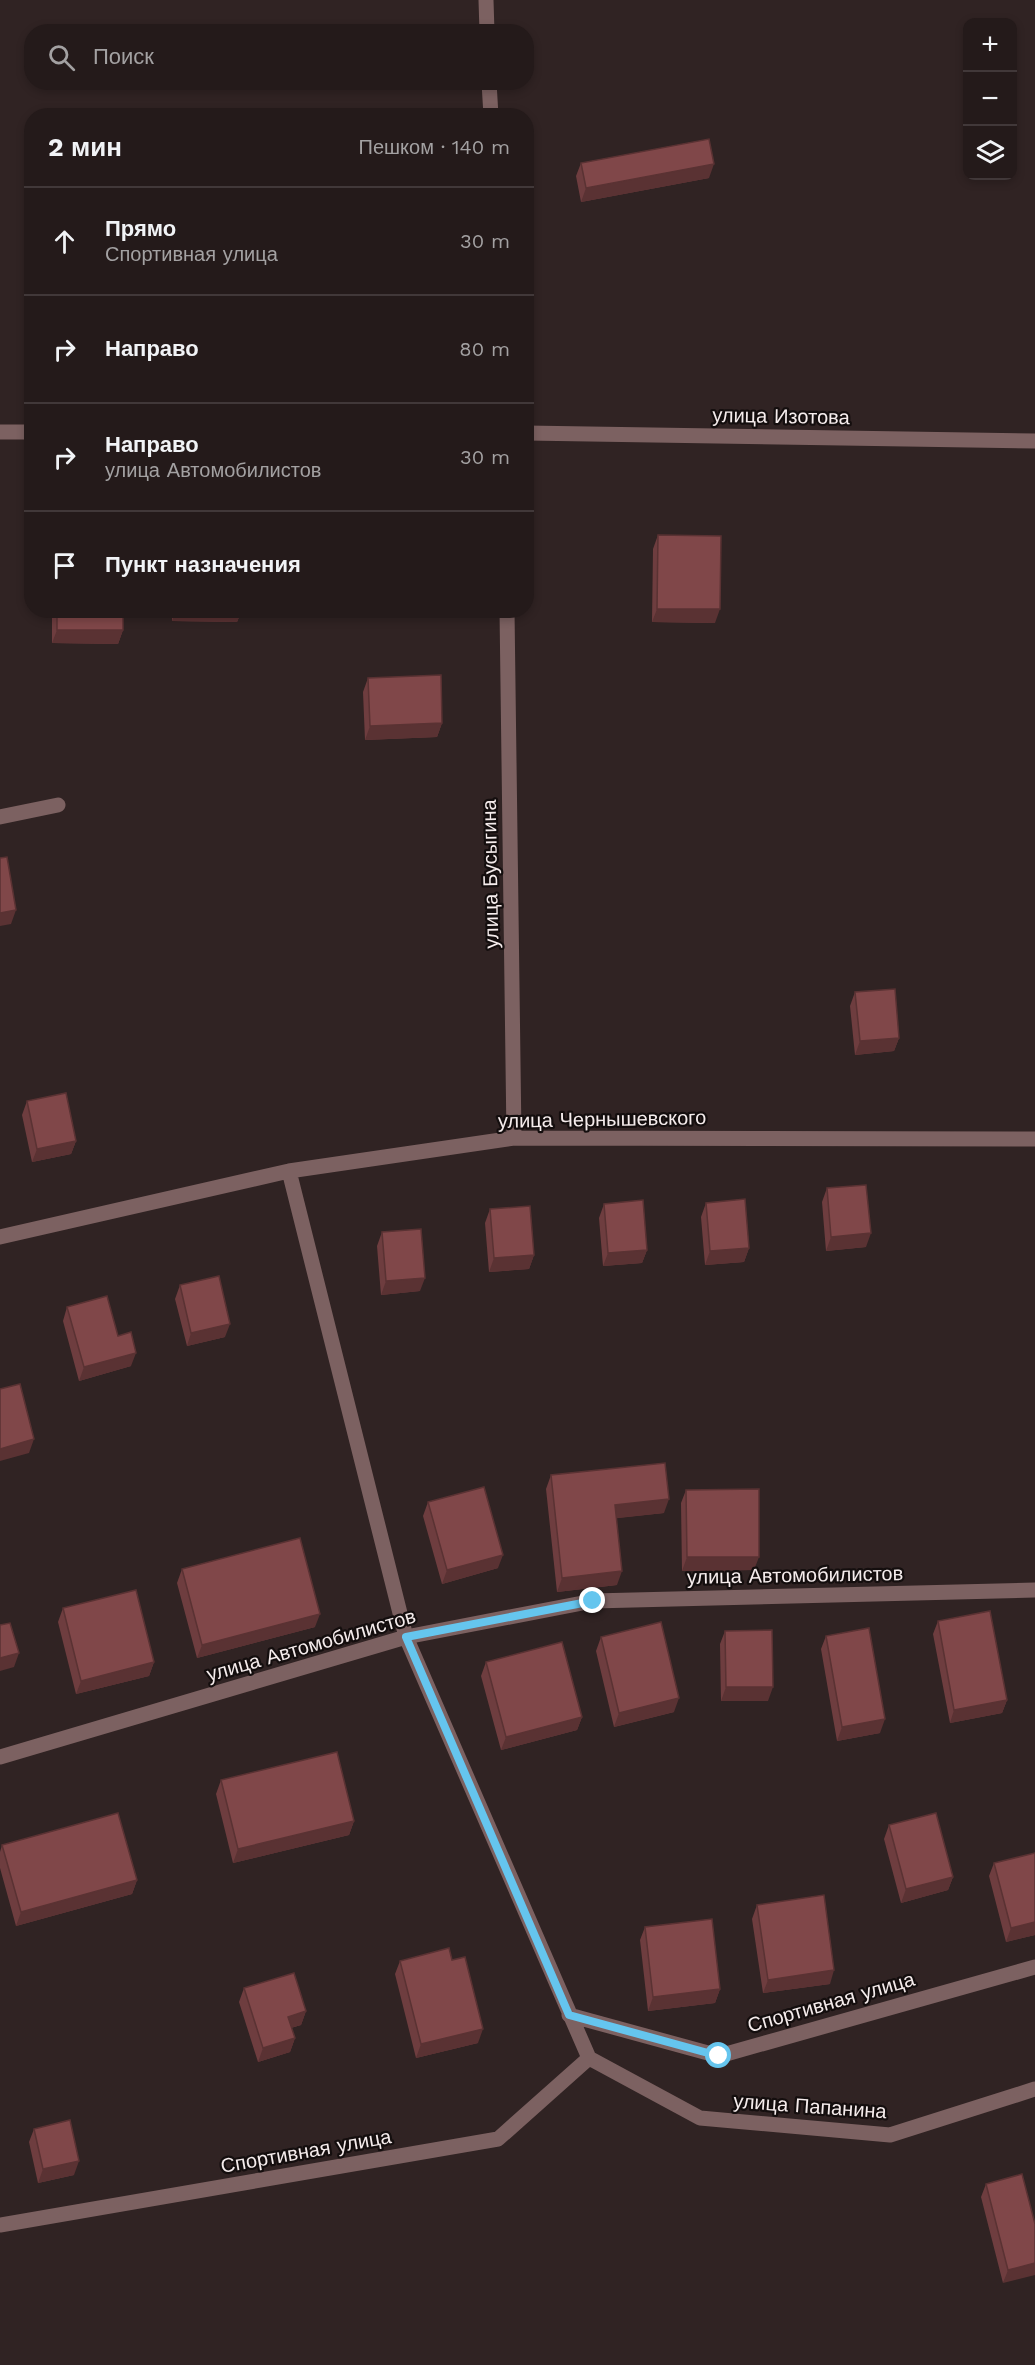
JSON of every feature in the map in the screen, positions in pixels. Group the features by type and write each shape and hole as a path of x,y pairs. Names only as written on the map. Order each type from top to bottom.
{"street":[{"path":"486,0 487,24"},
{"path":"489,90 491,108"},
{"path":"0,432 24,432"},
{"name":"улица Изотова","path":"534,433 1035,441"},
{"name":"улица Бусыгина","path":"507,618 514,1138"},
{"path":"0,817 58,805"},
{"name":"улица Чернышевского","path":"0,1237 289,1171 514,1138 1035,1139"},
{"path":"289,1171 406,1637 569,2015 590,2058"},
{"name":"улица Автомобилистов","path":"0,1757 406,1637 593,1601 1035,1590"},
{"name":"Спортивная улица","path":"569,2015 719,2056 1035,1967"},
{"name":"Спортивная улица","path":"0,2225 498,2139 590,2058"},
{"name":"улица Папанина","path":"590,2058 700,2118 890,2135 1035,2088"}],"building":[{"path":"709,139 714,164 586,188 581,163"},
{"path":"658,535 721,536 720,609 657,609"},
{"path":"57,618 123,618 123,630 57,630"},
{"path":"441,675 442,723 370,726 368,678"},
{"path":"7,857 16,910 0,913 0,858"},
{"path":"895,989 899,1038 860,1041 855,992"},
{"path":"66,1093 76,1141 37,1149 27,1101"},
{"path":"866,1185 871,1233 831,1237 827,1188"},
{"path":"745,1199 749,1248 710,1251 706,1203"},
{"path":"643,1200 647,1250 608,1253 604,1204"},
{"path":"530,1206 534,1255 494,1258 490,1209"},
{"path":"421,1229 425,1278 386,1281 382,1232"},
{"path":"219,1276 230,1324 191,1333 180,1285"},
{"path":"107,1296 118,1336 131,1332 136,1353 84,1367 67,1307"},
{"path":"20,1384 34,1439 0,1449 0,1389"},
{"path":"665,1463 669,1499 615,1505 622,1571 562,1578 551,1475"},
{"path":"484,1487 503,1555 447,1570 428,1502"},
{"path":"759,1489 759,1557 687,1557 686,1490"},
{"path":"300,1538 320,1614 202,1645 182,1569"},
{"path":"136,1590 154,1662 81,1681 63,1608"},
{"path":"990,1611 1007,1700 954,1710 938,1621"},
{"path":"661,1622 679,1698 619,1713 601,1637"},
{"path":"10,1623 19,1653 0,1658 0,1625"},
{"path":"869,1628 885,1719 842,1727 826,1636"},
{"path":"772,1630 773,1687 726,1687 725,1631"},
{"path":"562,1642 582,1717 506,1737 486,1662"},
{"path":"337,1752 354,1821 238,1849 221,1780"},
{"path":"118,1813 137,1880 21,1912 2,1845"},
{"path":"936,1813 953,1877 906,1889 889,1825"},
{"path":"1035,1853 1035,1922 1011,1928 994,1863"},
{"path":"824,1895 834,1970 768,1980 757,1905"},
{"path":"712,1919 720,1989 653,1997 645,1927"},
{"path":"449,1948 452,1960 465,1957 483,2029 421,2044 400,1961"},
{"path":"294,1973 306,2011 288,2017 295,2038 263,2048 244,1988"},
{"path":"70,2120 79,2161 43,2169 34,2129"},
{"path":"1022,2174 1035,2224 1035,2263 1008,2270 986,2184"}],"route":[{"path":"593,1601 406,1637 569,2015 719,2056"}]}
